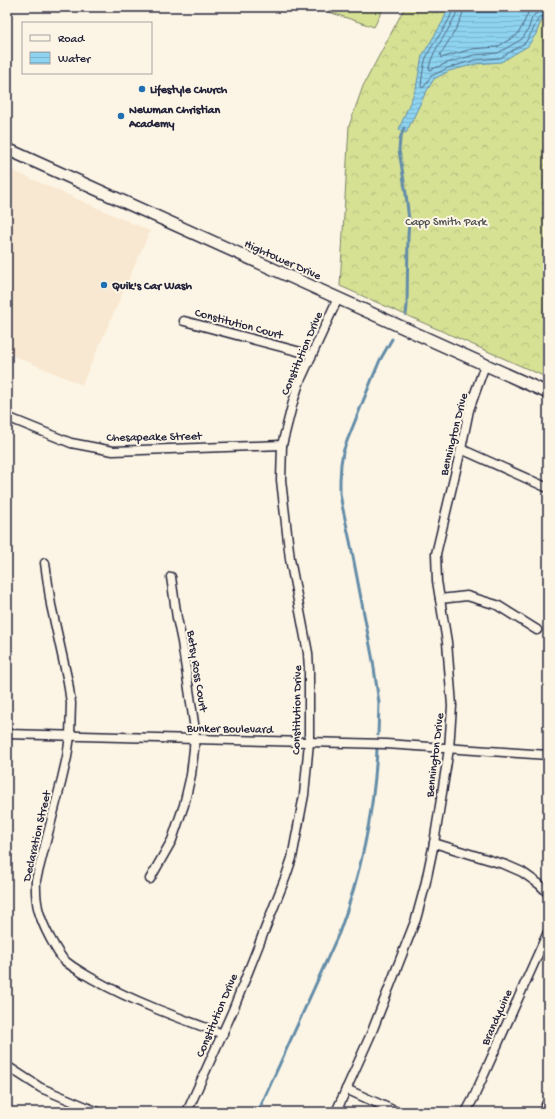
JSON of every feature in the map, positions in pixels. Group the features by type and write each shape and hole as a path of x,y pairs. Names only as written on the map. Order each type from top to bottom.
{"main road":[{"name":"Hightower Drive","path":"7,149 548,393"}],"street":[{"name":"Constitution Drive","path":"187,1112 233,1010 292,858 304,795 309,742 308,653 290,559 281,480 282,445 297,390 338,298"},
{"name":"Constitution Court","path":"184,321 312,355"},
{"name":"Bennington Drive","path":"336,1112 371,1034 416,919 434,843 449,748 452,706 447,642 437,581 436,554 469,410 485,365"},
{"name":"Chesapeake Street","path":"7,417 71,443 113,451 282,445"},
{"path":"461,449 548,488"},
{"name":"Declaration Street","path":"45,562 51,605 68,682 71,703 70,736 67,757 36,880 38,911 57,951 76,969 126,996 223,1034"},
{"name":"Betsy Ross Court","path":"150,879 172,840 184,805 191,775 194,749 195,730 182,642 176,618 171,577"},
{"path":"440,599 467,596 497,605 537,630"},
{"name":"Bunker Boulevard","path":"7,734 386,744 548,755"},
{"path":"434,843 506,865 522,872 539,884 548,893"},
{"name":"Brandywine","path":"466,1112 548,932"},
{"path":"7,1066 40,1088 98,1112"},
{"path":"346,1089 397,1112"},
{"path":"544,1112 548,1103"}],"shaded area":[{"path":"7,168 150,231 82,385 7,353"}],"green space":[{"path":"314,7 384,7 374,27"},
{"name":"Capp Smith Park","path":"405,7 548,7 548,378 340,286 349,126 363,86"}],"water":[{"path":"449,7 548,7 548,18 547,20 541,21 536,34 528,46 501,62 476,64 449,71 434,79 406,133 399,129 416,88 422,56 442,23"}],"waterway":[{"path":"404,128 400,139 399,150 409,220 406,314"},
{"path":"378,735 379,703 373,661 342,505 340,480 343,452 347,441 380,360 392,339"},
{"path":"258,1112 339,933 347,911 365,842 373,796 377,749"}],"place":[{"name":"Lifestyle Church","path":"142,89"},
{"name":"Newman Christian Academy","path":"121,116"},
{"name":"Quik's Car Wash","path":"104,285"}]}
